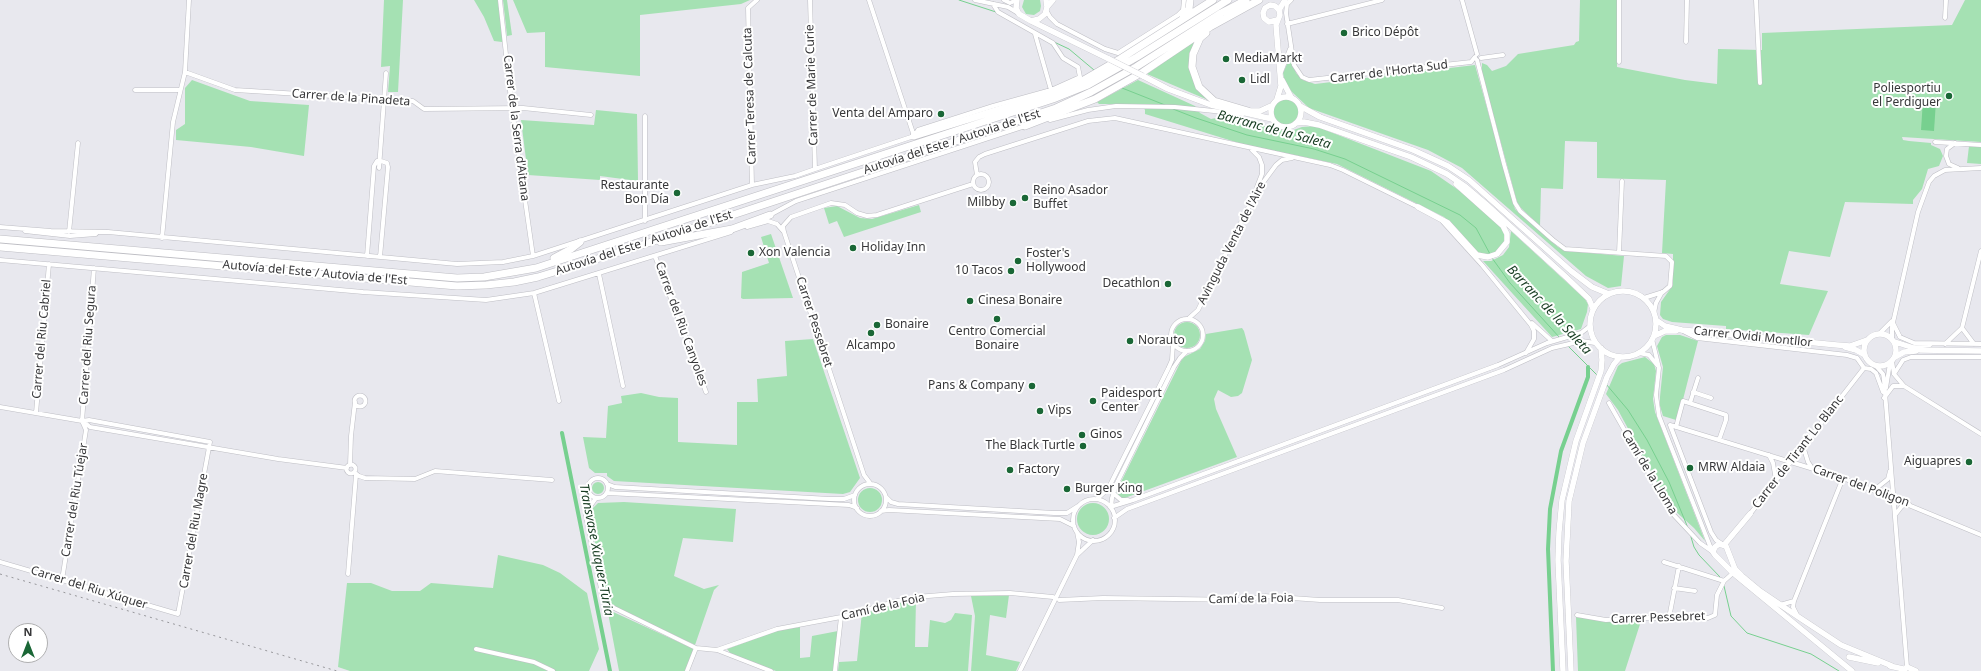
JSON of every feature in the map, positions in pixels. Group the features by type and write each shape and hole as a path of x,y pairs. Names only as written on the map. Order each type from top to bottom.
{"highway":[{"path":"1149,41 1154,35 1185,14 1190,6 1190,0"},
{"path":"1124,61 1149,41 1213,0"},
{"name":"Autovía del Este / Autovia de l'Est","path":"0,239 457,278 484,277 512,273 536,268 915,140 1053,100 1083,81 1124,61 1228,0"},
{"name":"Autovía del Este / Autovia de l'Est","path":"0,247 457,286 486,285 538,277 639,246 1037,114 1091,92 1136,67 1221,13 1246,0"},
{"path":"1025,126 1095,99 1143,74 1210,27 1259,0"},
{"path":"1228,17 1200,38 1193,54 1192,67 1199,87 1214,102 1250,113"},
{"path":"915,140 1065,89 1083,81"},
{"path":"639,246 650,245 675,238 732,229 770,215"},
{"path":"512,273 560,256 580,242"}],"main road":[{"path":"1046,0 1047,8"},
{"path":"1031,21 1042,16 1053,0"},
{"path":"1276,34 1269,22 1264,18 1264,10 1267,6 1273,6 1284,0"},
{"path":"1250,113 1260,111 1271,106 1277,99 1281,89 1276,34 1277,20 1280,15 1279,10 1284,0"},
{"path":"1017,1 1019,14 1031,21 1189,97 1211,105 1272,119 1283,127 1304,122 1319,125 1411,157 1442,171 1466,187 1590,298 1593,309 1590,326 1595,343 1610,354 1620,357 1630,356 1639,353 1653,338 1665,331 1682,330"},
{"path":"1273,6 1279,10"},
{"path":"1042,16 1050,30"},
{"path":"1269,22 1277,20"},
{"path":"1280,70 1282,80 1291,97 1300,106 1320,117 1414,150 1448,166 1469,180 1571,271 1592,287 1609,294"},
{"path":"1277,99 1286,96 1291,97"},
{"path":"1271,106 1272,119"},
{"path":"1296,123 1301,115 1300,106"},
{"path":"1418,207 1448,223 1477,255 1488,257 1497,254 1507,242 1508,234 1503,226 1464,190 1446,177 1442,171"},
{"path":"1593,309 1600,300 1609,294 1621,291 1633,292 1644,298 1654,313 1656,320 1653,338"},
{"path":"1656,320 1665,326 1682,330"},
{"name":"Carrer Ovidi Montllor","path":"1682,330 1850,346 1868,340"},
{"path":"1920,350 1910,348 1880,333 1871,336 1865,344 1865,355 1867,360 1876,366 1881,366 1904,352 1920,350 1981,351"},
{"path":"1893,340 1897,347 1893,360"},
{"name":"Carrer Ovidi Montllor","path":"1837,345 1865,355"},
{"path":"1563,671 1558,560 1562,500 1574,448 1601,370 1601,348"},
{"path":"1571,671 1566,561 1569,501 1583,443 1607,377 1614,364 1620,357"},
{"name":"Carrer de Tirant Lo Blanc","path":"1714,552 1724,546 1750,514"},
{"path":"1714,552 1724,557 1724,546"},
{"path":"1724,546 1735,569 1760,591 1844,646 1892,666"},
{"name":"Camí de la Lloma","path":"1714,552 1732,573 1852,671"},
{"path":"1844,646 1835,650 1837,659 1848,658 1909,670"},
{"path":"1844,646 1850,652 1848,665 1855,671"}],"street":[{"path":"162,238 173,122 179,90 185,72 190,0"},
{"name":"Carrer de la Serra d'Aitana","path":"500,0 512,109 533,256"},
{"name":"Carrer Teresa de Calcuta","path":"752,185 748,8 757,0"},
{"name":"Carrer de Marie Curie","path":"810,0 815,169"},
{"path":"869,0 915,140"},
{"path":"975,0 1008,6 1019,14"},
{"path":"1004,0 1010,3 1017,1"},
{"path":"1047,8 1050,17 1057,24 1104,49 1118,53 1178,15 1184,6 1184,0"},
{"path":"1280,70 1291,47 1286,13 1287,4 1291,0"},
{"path":"1287,24 1382,0"},
{"path":"1462,0 1515,203 1520,210 1553,240 1566,249 1666,256 1672,262 1671,282 1670,286 1663,292 1656,303 1654,313"},
{"path":"1618,62 1619,0"},
{"path":"1686,42 1687,0"},
{"path":"1756,0 1760,83"},
{"path":"1945,18 1946,0"},
{"path":"1008,6 1017,1"},
{"path":"915,140 918,130 993,106 1083,81 1078,67 1063,58 1053,43 998,12 993,4"},
{"path":"1035,34 1051,90"},
{"name":"Carrer de l'Horta Sud","path":"1291,47 1294,65 1302,77 1316,81 1471,62 1478,58"},
{"path":"1478,58 1503,56"},
{"name":"Carrer de la Pinadeta","path":"185,72 235,90 414,101 424,109 523,108 591,115"},
{"path":"380,168 386,73"},
{"path":"135,90 179,90"},
{"path":"750,226 796,201 1025,126 1095,108 1136,106 1175,107 1212,112 1250,113"},
{"path":"645,116 645,221"},
{"path":"973,184 977,175 975,162 979,157 985,154 1088,121 1115,118 1298,158 1343,170 1418,207 1446,225 1533,327 1533,342 1526,353"},
{"path":"0,227 69,232 108,232 367,256 473,264 503,262 533,256 580,242 752,185 815,169 915,140"},
{"path":"1935,142 1981,145"},
{"path":"69,232 78,143"},
{"path":"1956,143 1947,149 1947,160 1954,167 1981,168"},
{"path":"1246,147 1255,151 1261,161 1262,174 1256,192"},
{"name":"Avinguda Venta de l'Aire","path":"1188,319 1198,310 1256,192 1276,165 1282,160 1298,158"},
{"path":"367,256 374,166 376,161 381,161 387,162 388,167 380,257"},
{"path":"1893,340 1893,321 1918,212 1929,182 1939,172 1962,168"},
{"path":"973,184 976,188 981,190 989,186 990,181 987,176 982,174 977,175"},
{"path":"1618,253 1622,182"},
{"path":"784,232 784,226 791,217 831,203 845,205 857,213 867,216 877,215 973,184"},
{"path":"0,260 463,300 505,298 534,293 768,221 777,224 784,232"},
{"path":"0,227 57,235 133,235"},
{"name":"Carrer Pessebret","path":"784,232 864,475 870,483"},
{"path":"1945,344 1962,328 1981,251"},
{"name":"Carrer del Riu Canyoles","path":"655,256 706,392"},
{"name":"Carrer del Riu Cabriel","path":"36,413 49,264"},
{"name":"Carrer del Riu Segura","path":"82,421 94,268"},
{"path":"599,274 623,386"},
{"path":"1644,298 1663,292"},
{"path":"534,293 559,402"},
{"path":"1077,555 1093,540 1105,537 1110,532 1114,518 1111,507 1113,493 1174,367 1187,351 1197,347 1203,338 1201,328 1198,323 1188,319 1177,322 1172,329 1171,339 1174,352 1170,364 1108,489 1097,499"},
{"path":"1527,319 1554,341"},
{"path":"1880,333 1893,321"},
{"path":"1893,321 1897,334 1914,343 1981,344"},
{"path":"1074,526 1060,519 889,510 868,516 850,505 607,493 602,497 596,498 591,496 588,491 590,481 598,478 615,487 844,499 855,495 862,486 870,483 880,486 886,497 891,502 898,504 1067,513 1087,500 1097,499 1111,507 1498,365 1554,341 1581,333 1590,326"},
{"path":"1962,328 1974,344"},
{"name":"Carrer Ovidi Montllor","path":"1682,330 1697,338 1836,353 1857,358 1864,368 1871,369 1876,373 1884,398"},
{"name":"Camí de la Lloma","path":"1653,338 1659,368 1656,395 1659,416 1710,546 1714,552"},
{"path":"1114,518 1127,509 1504,370 1560,345 1582,341 1595,343"},
{"path":"1173,344 1182,350 1187,351"},
{"path":"1910,348 1936,344"},
{"path":"1836,353 1847,348"},
{"path":"1920,350 1939,357"},
{"path":"1639,353 1649,355 1655,360 1659,368"},
{"path":"1894,374 1906,358 1981,357"},
{"path":"1893,360 1894,374 1904,386 1981,434"},
{"path":"1884,398 1893,360"},
{"path":"1876,366 1883,374 1909,670"},
{"name":"Carrer de Tirant Lo Blanc","path":"1750,514 1864,368"},
{"path":"1690,404 1698,378"},
{"path":"1884,398 1893,386 1904,386"},
{"path":"1693,392 1711,398"},
{"path":"354,415 365,401 362,396 356,397 355,402 348,467 349,473 355,473 366,478 415,479 435,471 552,480"},
{"path":"1676,427 1683,401 1726,415 1720,440"},
{"path":"355,402 361,406"},
{"name":"Camí de la Lloma","path":"1609,404 1671,512 1700,543 1714,552"},
{"path":"0,408 82,421 89,420 210,442 209,447 355,467 348,574"},
{"name":"Carrer del Riu Túejar","path":"62,580 86,430 82,421"},
{"name":"Carrer del Poligon","path":"1724,546 1716,540 1712,532 1670,425 1843,478 1910,504 1981,535"},
{"path":"1803,446 1808,462 1813,468"},
{"name":"Carrer del Riu Magre","path":"178,614 209,447"},
{"path":"1769,455 1773,462 1776,480"},
{"path":"1872,489 1878,487 1888,479 1890,466"},
{"name":"Carrer Pessebret","path":"862,486 864,475"},
{"path":"1797,616 1793,607 1794,600 1843,478"},
{"path":"607,484 607,493"},
{"path":"1113,493 1121,500 1133,500"},
{"path":"855,495 856,508"},
{"path":"881,512 885,507 886,497"},
{"path":"596,498 586,512 586,516 604,603 696,648 717,650 771,671"},
{"path":"1895,516 1902,506 1910,504"},
{"path":"1020,671 1077,555 1079,542 1074,526 1073,516 1078,506"},
{"path":"1077,532 1082,536 1093,540"},
{"path":"1706,534 1713,541 1724,546"},
{"name":"Carrer del Riu Xúquer","path":"0,562 178,614"},
{"path":"1664,562 1724,581"},
{"path":"1669,618 1679,566"},
{"name":"Carrer Pessebret","path":"1577,615 1606,620 1708,618 1715,615 1717,595 1724,581 1732,573"},
{"path":"1674,588 1695,591"},
{"name":"Camí de la Foia","path":"717,650 777,629 841,617 898,601 942,594 1010,593 1053,597"},
{"name":"Camí de la Foia","path":"1059,600 1103,598 1246,600 1264,596 1320,600 1398,600 1442,608"},
{"path":"1780,605 1794,600"},
{"path":"835,671 841,617"},
{"path":"687,671 696,648"},
{"path":"476,649 534,662 553,671"}],"shaded area":[{"path":"384,0 403,0 398,92 388,92 390,66 381,67"},
{"path":"474,0 498,0 502,42 494,41 484,17"},
{"path":"503,0 507,0 512,35 507,36"},
{"path":"513,0 750,0 741,4 640,15 640,76 545,67 545,32 527,33"},
{"path":"1024,0 1040,0 1040,11 1034,15 1026,14 1022,7"},
{"path":"1580,0 1618,0 1617,67 1685,80 1717,84 1718,49 1762,50 1762,33 1952,25 1965,0 1981,0 1981,142 1902,137 1903,140 1931,143 1931,145 1940,149 1943,156 1939,166 1928,169 1922,189 1913,200 1913,204 1845,202 1830,257 1789,251 1780,284 1828,291 1809,335 1726,329 1726,326 1672,322 1663,319 1660,315 1661,302 1673,285 1673,254 1662,253 1666,180 1597,178 1597,142 1565,141 1563,189 1541,188 1540,226 1521,208 1517,202 1482,73 1482,63 1487,65 1492,71 1506,66 1518,54 1574,45 1579,41"},
{"path":"1197,39 1191,55 1196,87 1208,100 1147,74"},
{"path":"1291,55 1296,73 1303,80 1315,84 1475,65 1515,209 1558,247 1567,251 1624,256 1621,286 1608,288 1586,276 1462,168 1428,150 1309,108 1285,83 1283,73"},
{"path":"192,80 250,101 309,105 304,156 251,147 176,140 176,130 185,124 185,88"},
{"path":"1138,80 1195,106 1200,113 1211,119 1227,116 1288,132 1302,127 1315,126 1431,171 1460,191 1498,223 1504,232 1504,243 1495,253 1487,255 1479,253 1444,217 1337,164 1242,144 1145,114 1145,110 1141,104 1099,104 1097,102"},
{"path":"1286,99 1295,103 1299,112 1295,121 1286,125 1277,121 1273,112 1277,103"},
{"path":"1923,100 1936,101 1934,131 1921,130"},
{"path":"596,110 637,114 638,181 600,176 600,180 528,175 521,120 594,125"},
{"path":"1969,146 1981,147 1981,164 1967,163"},
{"path":"919,205 921,212 844,237 837,221 829,224 824,208 837,206 860,218 872,219"},
{"path":"1511,231 1585,299 1588,304 1587,312 1581,329 1552,337 1483,261 1491,261 1503,255 1509,247"},
{"path":"771,234 793,298 743,299 741,298 742,272 769,263 761,237"},
{"path":"1187,322 1196,326 1200,335 1196,344 1187,348 1178,344 1174,335 1178,326"},
{"path":"1242,328 1252,360 1242,393 1238,396 1231,397 1218,390 1214,399 1216,409 1237,457 1122,499 1116,493 1117,490 1181,361 1184,357 1200,349 1205,341 1206,334"},
{"path":"1666,335 1680,335 1698,341 1678,419 1676,420 1663,416 1660,406 1663,367 1657,346 1662,337"},
{"path":"813,339 860,478 850,492 843,494 614,481 607,476 607,473 595,473 589,468 583,437 606,438 608,406 622,403 621,396 641,393 659,397 678,398 678,442 737,445 737,402 758,402 757,379 787,376 785,341"},
{"path":"1645,357 1654,364 1656,371 1653,399 1655,412 1705,541 1694,528 1673,509 1666,499 1618,410 1606,394 1618,366 1622,363"},
{"path":"598,482 602,484 604,488 602,492 598,494 594,492 592,488 594,484"},
{"path":"870,488 879,491 882,500 879,509 870,512 861,509 858,500 861,491"},
{"path":"624,502 736,509 733,542 683,538 674,576 704,589 719,585 714,590 695,645 607,603 590,518 590,511 598,503"},
{"path":"1090,503 1096,503 1105,507 1109,519 1105,531 1096,535 1090,535 1081,531 1077,522 1077,516 1081,507"},
{"path":"498,555 543,565 560,573 587,593 599,649 589,671 350,671 338,667 347,583 371,583 392,591 420,591 431,583 493,588"},
{"path":"1009,595 1006,618 990,615 986,655 1020,662 1016,671 971,671 975,616 971,596"},
{"path":"916,599 915,647 928,647 930,620 945,623 951,620 955,613 972,615 968,671 838,671 839,662 857,661 862,612"},
{"path":"611,611 694,649 685,671 619,671 608,613"},
{"path":"1576,617 1607,621 1639,619 1641,621 1625,671 1578,671"},
{"path":"800,627 800,658 810,657 812,636 838,631 834,671 776,671 731,654 727,649 779,630"}],"waterway":[{"path":"959,0 996,12"},
{"path":"1054,42 1069,49 1094,70"},
{"name":"Barranc de la Saleta","path":"1122,88 1165,105"},
{"name":"Barranc de la Saleta","path":"1173,109 1247,135 1314,149 1345,159 1460,215 1476,228 1490,254"},
{"name":"Barranc de la Saleta","path":"1492,258 1510,283 1560,338"},
{"name":"Barranc de la Saleta","path":"1568,346 1597,375"},
{"path":"1553,671 1548,549 1550,509 1561,451 1588,377 1588,367"},
{"name":"Barranc de la Saleta","path":"1606,384 1628,410 1647,440 1669,482 1688,528"},
{"name":"Transvase Xùquer-Tùria","path":"562,433 610,671"},
{"name":"Barranc de la Saleta","path":"1691,537 1694,547 1699,555 1720,577"},
{"name":"Barranc de la Saleta","path":"1724,586 1731,616 1747,633 1811,654 1839,671"}],"railway":[{"path":"0,574 337,671"}],"place":[{"name":"Brico Dépôt","path":"1344,33"},
{"name":"MediaMarkt","path":"1226,59"},
{"name":"Lidl","path":"1242,80"},
{"name":"Poliesportiu el Perdiguer","path":"1949,96"},
{"name":"Venta del Amparo","path":"941,114"},
{"name":"Restaurante Bon Día","path":"677,193"},
{"name":"Reino Asador Buffet","path":"1025,198"},
{"name":"Milbby","path":"1013,203"},
{"name":"Holiday Inn","path":"853,248"},
{"name":"Xon Valencia","path":"751,253"},
{"name":"Foster's Hollywood","path":"1018,261"},
{"name":"10 Tacos","path":"1011,271"},
{"name":"Decathlon","path":"1168,284"},
{"name":"Cinesa Bonaire","path":"970,301"},
{"name":"Centro Comercial Bonaire","path":"997,319"},
{"name":"Bonaire","path":"877,325"},
{"name":"Alcampo","path":"871,333"},
{"name":"Norauto","path":"1130,341"},
{"name":"Pans & Company","path":"1032,386"},
{"name":"Paidesport Center","path":"1093,401"},
{"name":"Vips","path":"1040,411"},
{"name":"Ginos","path":"1082,435"},
{"name":"The Black Turtle","path":"1083,446"},
{"name":"Aiguapres","path":"1969,462"},
{"name":"MRW Aldaia","path":"1690,468"},
{"name":"Factory","path":"1010,470"},
{"name":"Burger King","path":"1067,489"}]}
